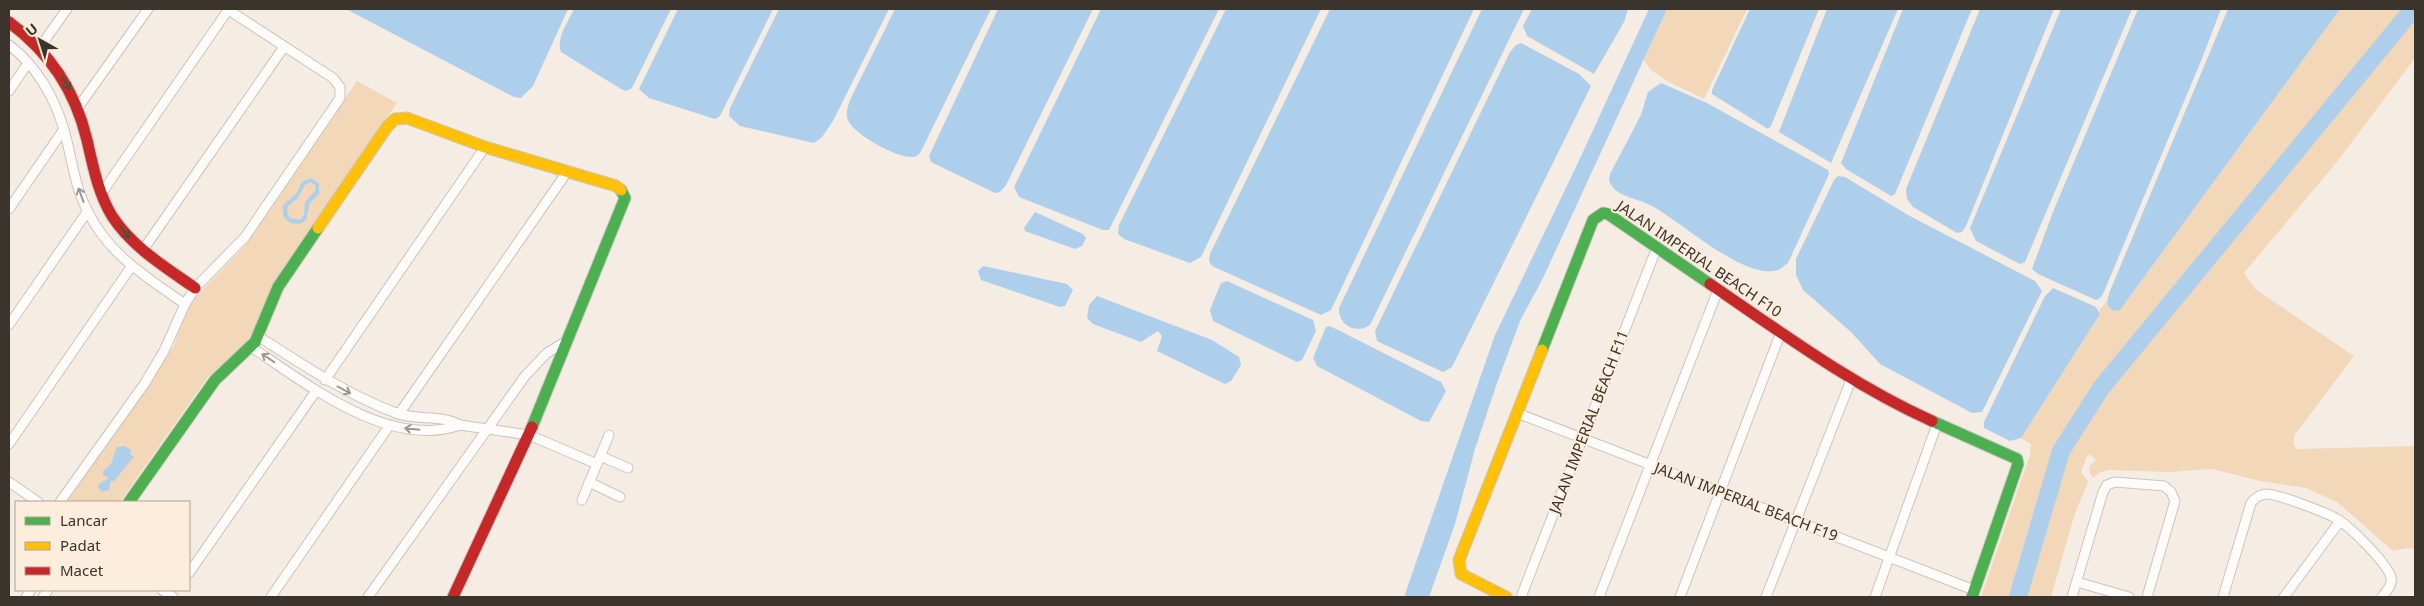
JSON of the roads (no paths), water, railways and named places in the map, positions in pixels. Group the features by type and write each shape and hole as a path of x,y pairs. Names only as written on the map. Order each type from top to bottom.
{"street":[{"path":"40,47 67,9"},
{"path":"77,110 148,9"},
{"path":"61,501 145,382 164,351 184,304 195,288 245,238 340,98 340,87 333,78 227,9 101,194"},
{"path":"9,22 40,47 58,70 71,92 101,194 113,217 143,250 195,288"},
{"path":"9,45 28,63 54,102 64,129 79,193 87,212 98,230 116,253 131,267 184,304"},
{"path":"143,250 284,47"},
{"path":"9,91 28,63"},
{"path":"130,501 214,380 251,347 258,336 278,287 391,122 398,118 407,118 485,146 616,186 625,198 565,342 529,435 453,597"},
{"path":"9,209 64,129"},
{"path":"325,380 485,146"},
{"path":"399,414 567,172"},
{"path":"9,325 87,212"},
{"name":"JALAN IMPERIAL BEACH F10","path":"1506,597 1465,576 1459,570 1459,560 1596,216 1603,212 1851,380 1889,402 2017,459 2018,464 1973,594"},
{"name":"JALAN IMPERIAL BEACH F11","path":"1520,597 1657,247"},
{"path":"9,444 131,267"},
{"path":"1599,597 1718,290"},
{"path":"1680,597 1781,332"},
{"path":"258,336 325,380 364,400 399,414 430,419 450,419 460,425 529,435 599,460 628,468"},
{"path":"368,597 486,429 533,366 552,348 565,342"},
{"path":"251,347 316,391 355,413 390,426 447,430 460,425"},
{"path":"1766,597 1794,521 1851,380"},
{"path":"190,572 316,391"},
{"name":"JALAN IMPERIAL BEACH F19","path":"1517,413 1890,558 1973,594"},
{"path":"1875,597 1937,424"},
{"path":"271,597 390,426"},
{"path":"582,500 609,435"},
{"path":"9,482 37,501"},
{"path":"589,482 620,497"},
{"path":"2072,597 2103,492 2107,485 2115,482 2164,486 2171,492 2175,501 2147,597"},
{"path":"2223,597 2251,503 2257,496 2267,494 2325,512 2340,521 2385,566 2391,578 2389,588 2382,597"},
{"path":"2284,597 2340,521"},
{"path":"2077,582 2129,597"}],"water":[{"path":"346,9 568,9 533,86 521,98 514,97"},
{"path":"574,9 671,9 632,88 626,91 621,89 561,52 561,36"},
{"path":"678,9 773,9 720,116 715,119 649,98 639,89"},
{"path":"779,9 889,9 833,121 822,137 814,143 740,126 729,116 730,108"},
{"path":"895,9 991,9 921,151 914,157 896,154 866,138 852,126 847,115 850,100"},
{"path":"998,9 1093,9 1006,185 1000,192 995,193 931,162 929,156"},
{"path":"1101,9 1219,9 1109,230 1103,230 1019,197 1014,187"},
{"path":"1226,9 1321,9 1201,257 1190,263 1124,239 1118,234 1119,225"},
{"path":"1330,9 1474,9 1331,310 1321,315 1212,266 1209,261 1210,254"},
{"path":"1482,9 1524,9 1370,325 1359,329 1349,327 1341,319 1339,308"},
{"path":"1532,9 1628,9 1624,22 1594,74 1527,36 1523,26"},
{"path":"1649,9 1667,9 1543,278 1520,321 1475,449 1455,524 1429,597 1404,597 1495,335"},
{"path":"1750,9 1819,9 1771,126 1768,129 1712,94 1712,90"},
{"path":"1827,9 1898,9 1831,163 1779,132"},
{"path":"1903,9 1972,9 1895,194 1891,196 1846,169 1841,163"},
{"path":"1980,9 2054,9 1966,226 1962,232 1957,233 1913,207 1907,199 1906,189"},
{"path":"2061,9 2132,9 2025,262 2020,264 1976,241 1970,228"},
{"path":"2138,9 2221,9 2103,294 2096,300 2038,274 2032,269 2053,212"},
{"path":"2228,9 2340,9 2120,310 2113,311 2107,302 2110,291"},
{"path":"1521,43 1579,74 1591,86 1452,367 1443,372 1377,341 1375,331 1510,52 1516,45"},
{"path":"1661,83 1707,103 1828,170 1829,174 1788,263 1780,269 1764,271 1748,267 1730,258 1650,205 1619,193 1611,184 1609,179 1611,172 1641,115 1648,92"},
{"path":"1838,176 1845,177 1908,215 2035,281 2042,291 1982,412 1972,413 1880,364 1851,332 1803,290 1796,275 1796,259 1834,180"},
{"path":"311,178 319,184 319,194 310,203 306,220 296,224 287,221 283,215 283,205 296,194 302,182","holes":["310,182 315,185 316,190 305,202 304,215 300,220 290,218 287,212 288,206 297,199 305,185"]},
{"path":"1035,212 1083,234 1086,238 1082,246 1075,249 1025,231 1024,228"},
{"path":"983,266 1067,284 1073,290 1065,306 1060,307 981,280 978,271"},
{"path":"1227,281 1313,320 1316,331 1302,360 1297,362 1213,321 1210,310 1221,283"},
{"path":"2053,288 2096,307 2100,314 2021,438 2010,441 1984,428 1984,422 2045,296"},
{"path":"1097,296 1212,340 1239,357 1241,365 1231,381 1225,384 1157,351 1162,336 1158,331 1141,342 1093,324 1087,318 1089,305"},
{"path":"1330,326 1441,382 1446,391 1429,422 1421,421 1317,366 1313,358 1326,327"},
{"path":"125,446 131,450 130,454 134,457 114,481 111,481 109,490 102,492 98,487 99,484 109,478 103,475 103,471 111,464 117,447"}],"waterway":[{"path":"2018,597 2061,451 2101,388 2413,9"}]}
